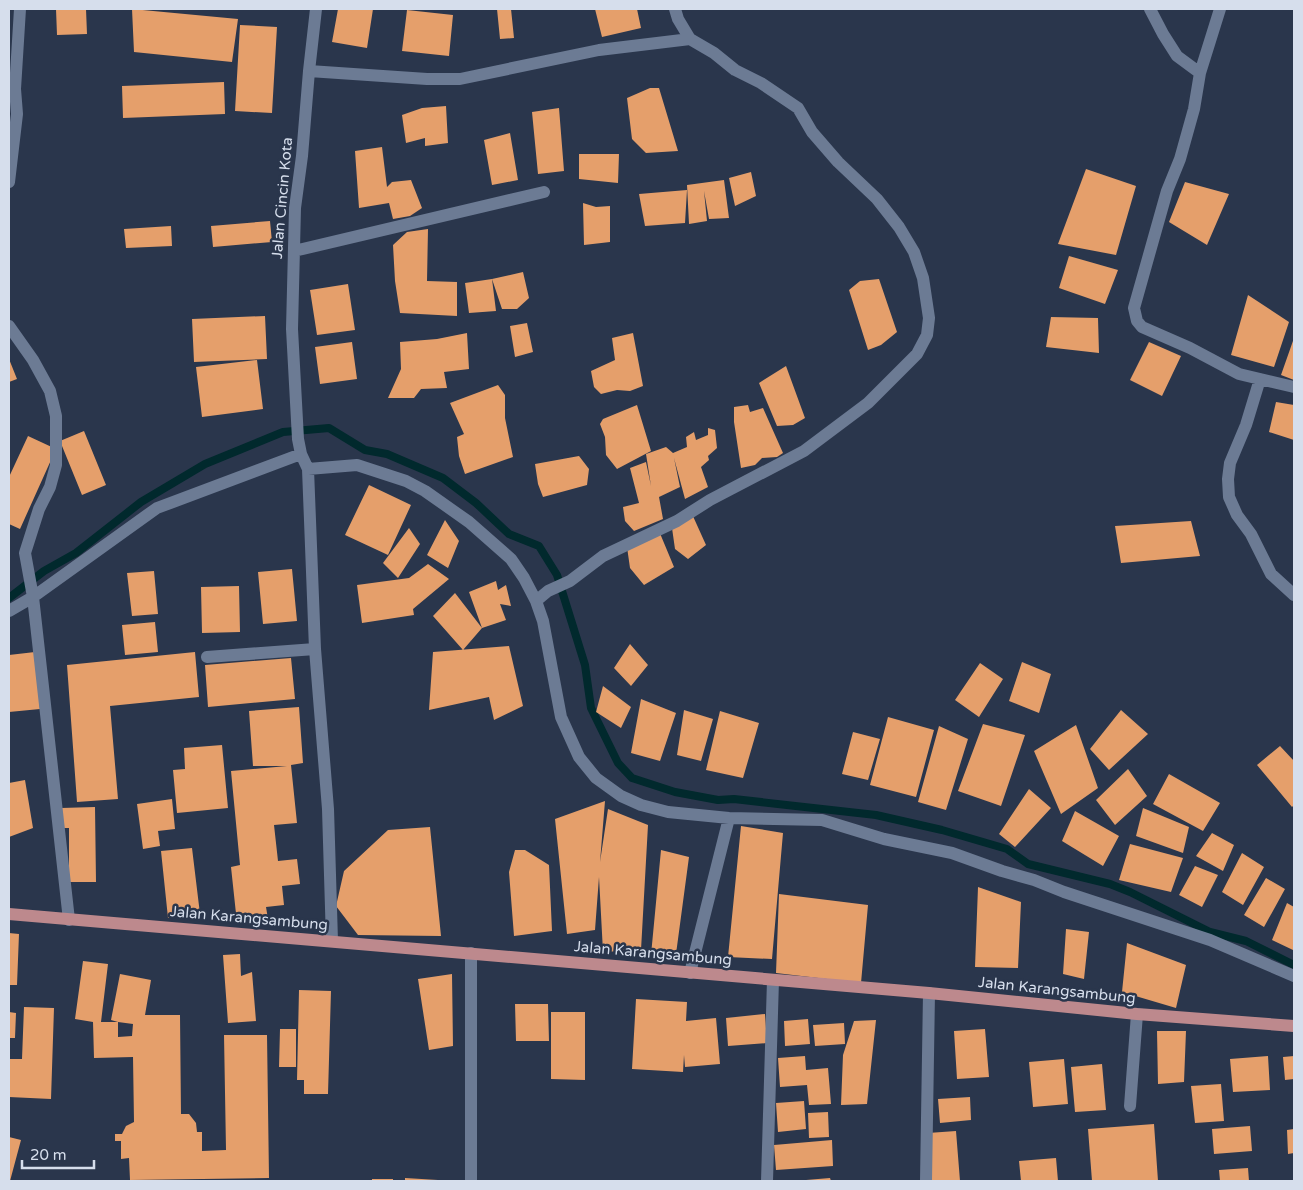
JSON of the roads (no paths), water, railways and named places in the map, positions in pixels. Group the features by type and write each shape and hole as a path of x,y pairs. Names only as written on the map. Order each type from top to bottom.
{"main road":[{"name":"Jalan Karangsambung","path":"9,914 929,993 1137,1014 1294,1026"}],"street":[{"path":"9,182 17,114 15,88 20,9"},
{"name":"Jalan Cincin Kota","path":"308,469 301,454 298,439 292,329 295,208 302,156 316,9"},
{"path":"536,601 548,591 570,581 602,556 677,521 710,500 804,451 868,403 917,354 927,335 929,318 923,278 914,252 899,227 877,199 838,162 812,132 798,108 762,83 735,70 714,53 690,39 678,18 676,9"},
{"path":"1150,9 1162,34 1177,56 1200,73"},
{"path":"1220,9 1200,73 1194,109 1180,159 1167,191 1134,308 1134,315 1136,322 1142,327 1190,348 1239,374 1294,387"},
{"path":"309,71 427,79 460,79 599,50 690,39"},
{"path":"294,251 544,192"},
{"path":"9,326 33,360 50,391 56,416 56,465 50,487 39,509 25,553 33,594 69,920"},
{"path":"1260,379 1246,425 1230,463 1228,479 1229,497 1237,515 1251,534 1271,574 1294,595"},
{"path":"9,611 157,508 301,454"},
{"path":"332,941 328,810 315,649 308,469 357,465 406,481 425,491 469,522 511,559 536,601 543,621 561,717 579,757 596,778 621,796 641,805 668,812 729,818 822,820 884,838 952,853 1210,940 1294,976"},
{"path":"207,657 315,649"},
{"path":"690,973 729,818"},
{"path":"471,953 471,1181"},
{"path":"767,1181 773,980"},
{"path":"926,1181 929,993"},
{"path":"1130,1106 1137,1014"}],"waterway":[{"path":"9,598 44,571 76,553 141,502 205,464 283,432 329,428 365,450 387,454 443,478 476,503 509,534 539,546 557,575 585,665 591,708 618,763 632,778 675,792 718,800 734,799 876,815 942,830 1007,849 1028,864 1110,884 1210,932 1246,941 1294,965"}]}
